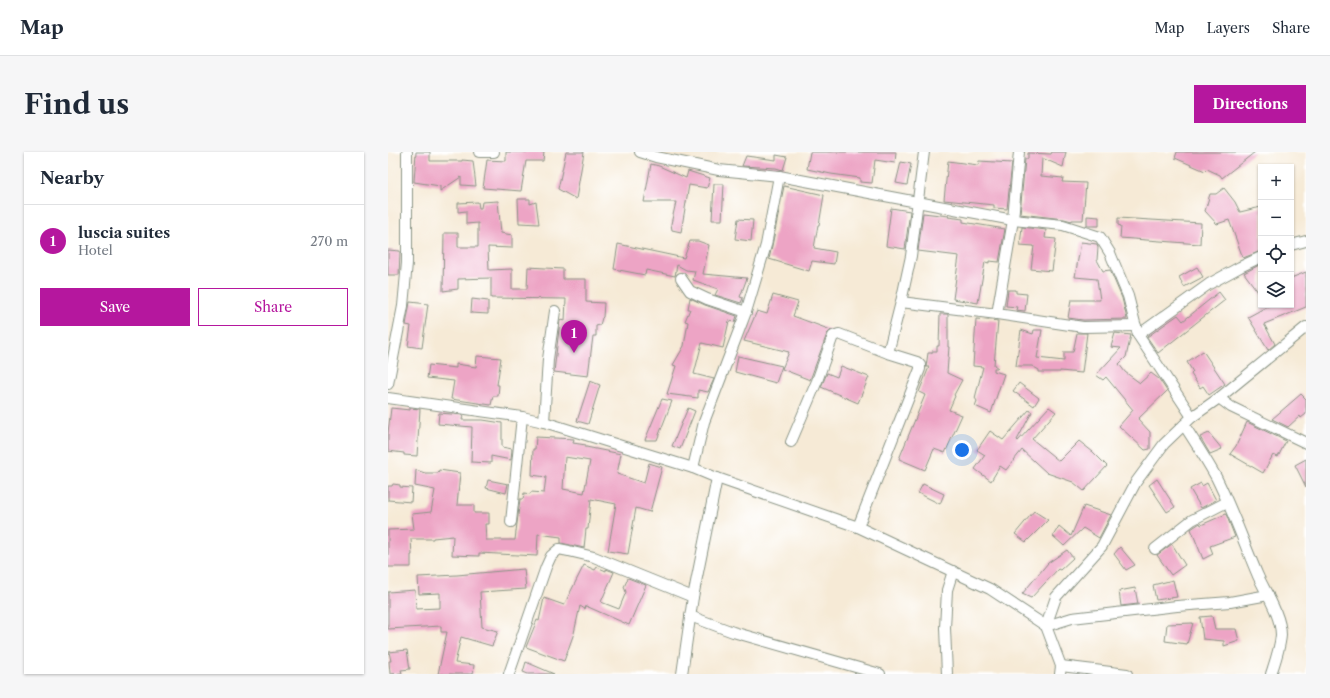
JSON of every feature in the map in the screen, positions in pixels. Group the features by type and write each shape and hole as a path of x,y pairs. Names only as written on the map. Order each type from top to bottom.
{"street":[{"path":"388,384 403,306 407,263 407,152"},
{"path":"478,152 494,152"},
{"path":"640,152 656,157 719,170 779,176 1013,220 1063,225 1100,236 1110,253 1128,296 1137,331 1192,417"},
{"path":"888,353 911,256 924,152"},
{"path":"997,314 1013,220 1019,152"},
{"path":"693,468 704,422 746,312 766,245 779,176"},
{"path":"1294,245 1306,241"},
{"path":"901,302 1083,327 1137,331 1210,284 1258,259"},
{"path":"681,278 690,290 707,299 746,312"},
{"path":"544,422 548,359 555,311"},
{"path":"1127,674 1060,670 1046,626 1056,597 1102,546 1136,482 1164,444 1192,417 1219,398 1306,327"},
{"path":"791,442 817,381 833,336 839,334 920,364 920,369 858,527"},
{"path":"388,398 522,417 544,422 693,468 717,478 858,527 990,589 1046,626"},
{"path":"1219,398 1231,407 1306,443"},
{"path":"511,522 522,417"},
{"path":"1184,424 1216,477 1247,546 1259,578 1268,595 1278,622 1281,634 1280,643 1271,674"},
{"path":"682,674 693,597 717,478"},
{"path":"1155,550 1192,520 1227,502"},
{"path":"509,674 546,567 551,556 559,549 594,557 693,597"},
{"path":"947,674 945,628 947,590 953,571"},
{"path":"1046,626 1072,618 1177,606 1230,602 1268,595"},
{"path":"690,616 733,632 880,674"}],"building":[{"path":"416,152 430,152 430,161 473,161 476,186 461,185 461,177 440,191 440,186 414,182"},
{"path":"506,152 544,152 543,161 526,161 521,191 483,188 487,160 506,161"},
{"path":"566,152 584,152 576,199 558,189"},
{"path":"810,152 896,152 895,163 875,160 872,183 860,182 860,178 807,169"},
{"path":"1052,152 1066,152 1063,167 1042,158 1041,176 1063,178 1062,182 1086,183 1083,220 1072,221 1020,214 1025,159 1028,159 1028,153 1051,154"},
{"path":"1177,152 1255,152 1222,178 1220,175 1207,169 1205,171 1175,158"},
{"path":"776,155 787,157 783,170 776,168 742,166 746,156 776,160"},
{"path":"948,161 978,165 979,161 1012,163 1007,209 994,208 994,205 944,200"},
{"path":"901,162 911,164 907,185 896,183"},
{"path":"651,164 686,178 688,171 710,178 707,188 689,185 681,232 672,230 671,224 676,202 644,202"},
{"path":"714,184 724,184 722,220 712,220"},
{"path":"784,186 824,195 814,248 836,252 834,264 812,261 809,271 769,259"},
{"path":"1224,188 1235,202 1240,212 1258,208 1258,252 1243,258 1229,220 1217,224 1205,211 1210,194 1216,194"},
{"path":"518,199 530,199 530,204 536,202 539,224 519,223"},
{"path":"498,201 501,233 512,235 512,248 488,247 489,270 512,269 512,289 527,289 528,267 563,269 563,279 586,279 586,302 604,303 603,317 600,325 596,326 596,336 593,336 588,376 554,372 560,320 565,321 566,299 491,298 491,278 458,279 458,289 443,291 444,233 458,233 458,247 478,247 478,223 466,224 466,211 458,212 458,203 478,202 479,208 481,208 482,202"},
{"path":"891,208 910,211 905,249 886,246"},
{"path":"923,213 949,216 948,217 963,219 963,222 1005,229 999,262 985,262 978,303 953,299 959,256 918,251"},
{"path":"1087,216 1099,217 1099,226 1087,226"},
{"path":"1118,218 1201,223 1200,244 1120,238 1121,226 1118,225"},
{"path":"738,219 753,220 751,241 735,239"},
{"path":"1022,227 1046,230 1045,238 1056,239 1052,271 1031,269 1034,246 1020,245"},
{"path":"690,241 698,241 709,245 703,274 747,278 740,297 743,298 741,303 715,295 718,289 693,280 695,271 686,270 677,265 675,276 646,270 645,275 614,269 618,244 684,258"},
{"path":"1081,242 1097,244 1097,260 1103,271 1110,270 1122,298 1127,319 1083,320 1068,318 1071,300 1100,300 1097,279 1075,277"},
{"path":"388,250 400,251 399,275 388,275"},
{"path":"1258,266 1258,292 1244,273"},
{"path":"1197,267 1203,277 1184,287 1179,277"},
{"path":"1306,272 1306,307 1264,324 1275,344 1268,350 1248,317 1264,308 1294,308 1294,277"},
{"path":"1008,290 1016,290 1016,293 1027,294 1025,311 1016,310 1017,307 1006,306"},
{"path":"1219,292 1225,300 1158,353 1147,337 1178,315 1183,321"},
{"path":"773,295 798,302 793,316 831,330 827,334 810,380 782,369 789,352 744,341 757,311 767,314"},
{"path":"690,298 737,316 735,322 729,321 723,348 702,343 694,374 714,379 708,392 698,390 698,398 667,394 676,366 673,365 684,346 688,322 685,321 690,309 688,309"},
{"path":"472,299 488,301 488,314 471,313"},
{"path":"410,302 428,304 422,348 408,346 411,326 406,325"},
{"path":"940,314 948,314 949,347 947,373 962,380 954,395 955,396 949,410 962,415 945,453 934,449 925,470 899,459 925,395 919,392 929,367 926,367 928,353 937,351 937,346 939,346"},
{"path":"976,319 998,321 994,365 998,368 994,368 994,371 1004,374 991,413 975,406 977,401 975,398 983,367 973,366"},
{"path":"1021,330 1033,334 1034,330 1042,330 1037,358 1064,361 1064,352 1073,352 1077,333 1087,333 1082,373 1060,371 1039,372 1039,370 1032,366 1016,366"},
{"path":"1115,333 1131,335 1126,357 1119,364 1125,372 1140,383 1151,373 1159,379 1167,391 1138,419 1150,432 1150,449 1145,450 1119,426 1133,410 1106,377 1103,380 1096,375 1121,348 1111,347"},
{"path":"1203,351 1225,384 1209,395 1203,386 1200,388 1191,374 1193,372 1187,362"},
{"path":"477,356 501,358 497,385 499,385 498,396 493,396 491,405 451,399 454,381 427,378 429,365 456,368 456,364 476,367"},
{"path":"738,356 782,366 776,383 735,372"},
{"path":"841,366 869,377 858,403 821,387 827,373 837,377"},
{"path":"590,381 600,385 588,424 577,421"},
{"path":"1019,383 1039,398 1034,406 1013,391"},
{"path":"1301,394 1306,399 1306,414 1301,418 1300,416 1288,427 1272,419"},
{"path":"662,399 672,401 657,440 645,440"},
{"path":"1049,407 1056,412 1032,439 1059,461 1079,441 1107,466 1084,491 1073,482 1047,473 1022,450 1006,470 1000,466 991,481 975,469 985,455 977,450 990,431 1003,440 1029,410 1032,412 1017,440 1018,441"},
{"path":"391,408 410,410 410,408 420,409 417,456 404,455 404,453 388,451 388,433"},
{"path":"688,408 695,411 680,449 672,446"},
{"path":"439,413 463,415 462,420 483,420 502,423 502,447 512,449 511,460 491,456 491,463 471,462 472,427 438,424"},
{"path":"1247,422 1286,441 1278,457 1273,455 1263,473 1230,454 1236,446"},
{"path":"1209,433 1222,449 1210,454 1200,437"},
{"path":"536,437 574,439 573,443 621,454 617,474 644,483 649,463 662,467 650,512 636,508 628,554 608,551 616,504 591,499 588,529 586,529 584,548 561,543 561,537 538,534 537,556 479,553 479,556 452,555 453,536 433,539 411,539 411,567 388,567 388,530 414,529 412,514 431,512 435,490 415,486 416,470 425,473 438,473 439,470 460,473 457,505 474,505 474,513 489,513 489,524 485,524 486,540 515,540 520,499 523,499 524,493 544,493 546,477 532,475 533,449 535,449","holes":["565,457 590,461 584,493 563,489"]},
{"path":"1306,459 1306,487 1295,465"},
{"path":"1157,479 1175,507 1167,512 1149,485"},
{"path":"488,480 508,484 506,493 486,488"},
{"path":"1201,483 1202,486 1207,483 1216,500 1201,508 1190,489"},
{"path":"393,484 400,485 400,487 412,488 411,502 388,500 388,486 392,486"},
{"path":"923,484 944,494 940,504 918,493"},
{"path":"1084,506 1111,515 1099,538 1083,528 1064,546 1053,536 1059,526 1071,536"},
{"path":"1034,511 1048,520 1026,542 1015,534"},
{"path":"1226,514 1235,537 1210,546 1213,554 1203,559 1191,529 1200,523 1201,525"},
{"path":"1172,544 1185,565 1171,575 1157,555"},
{"path":"1120,547 1135,565 1126,570 1114,554"},
{"path":"1067,550 1073,558 1060,570 1058,569 1031,598 1022,594 1048,563"},
{"path":"584,565 595,570 597,567 606,571 606,569 614,572 601,602 619,609 626,592 624,587 628,578 646,585 629,625 586,606 585,609 580,606 574,633 564,661 526,647 537,620 539,621 544,598 564,605"},
{"path":"524,569 526,589 480,592 482,627 498,631 492,646 461,637 455,663 474,665 473,674 438,674 447,632 441,632 441,626 388,629 388,592 415,590 416,609 440,608 440,593 419,594 418,577"},
{"path":"1173,580 1177,597 1156,600 1153,585"},
{"path":"1135,588 1138,604 1121,606 1119,591"},
{"path":"1212,616 1215,629 1236,629 1239,641 1224,646 1224,641 1203,639 1200,617"},
{"path":"1193,623 1187,644 1165,641 1167,624"},
{"path":"407,650 410,669 401,670 402,673 390,674 389,661 391,661 389,652"},
{"path":"526,662 554,674 528,674 523,672"}],"place":[{"name":"luscia suites","path":"574,353"}]}
